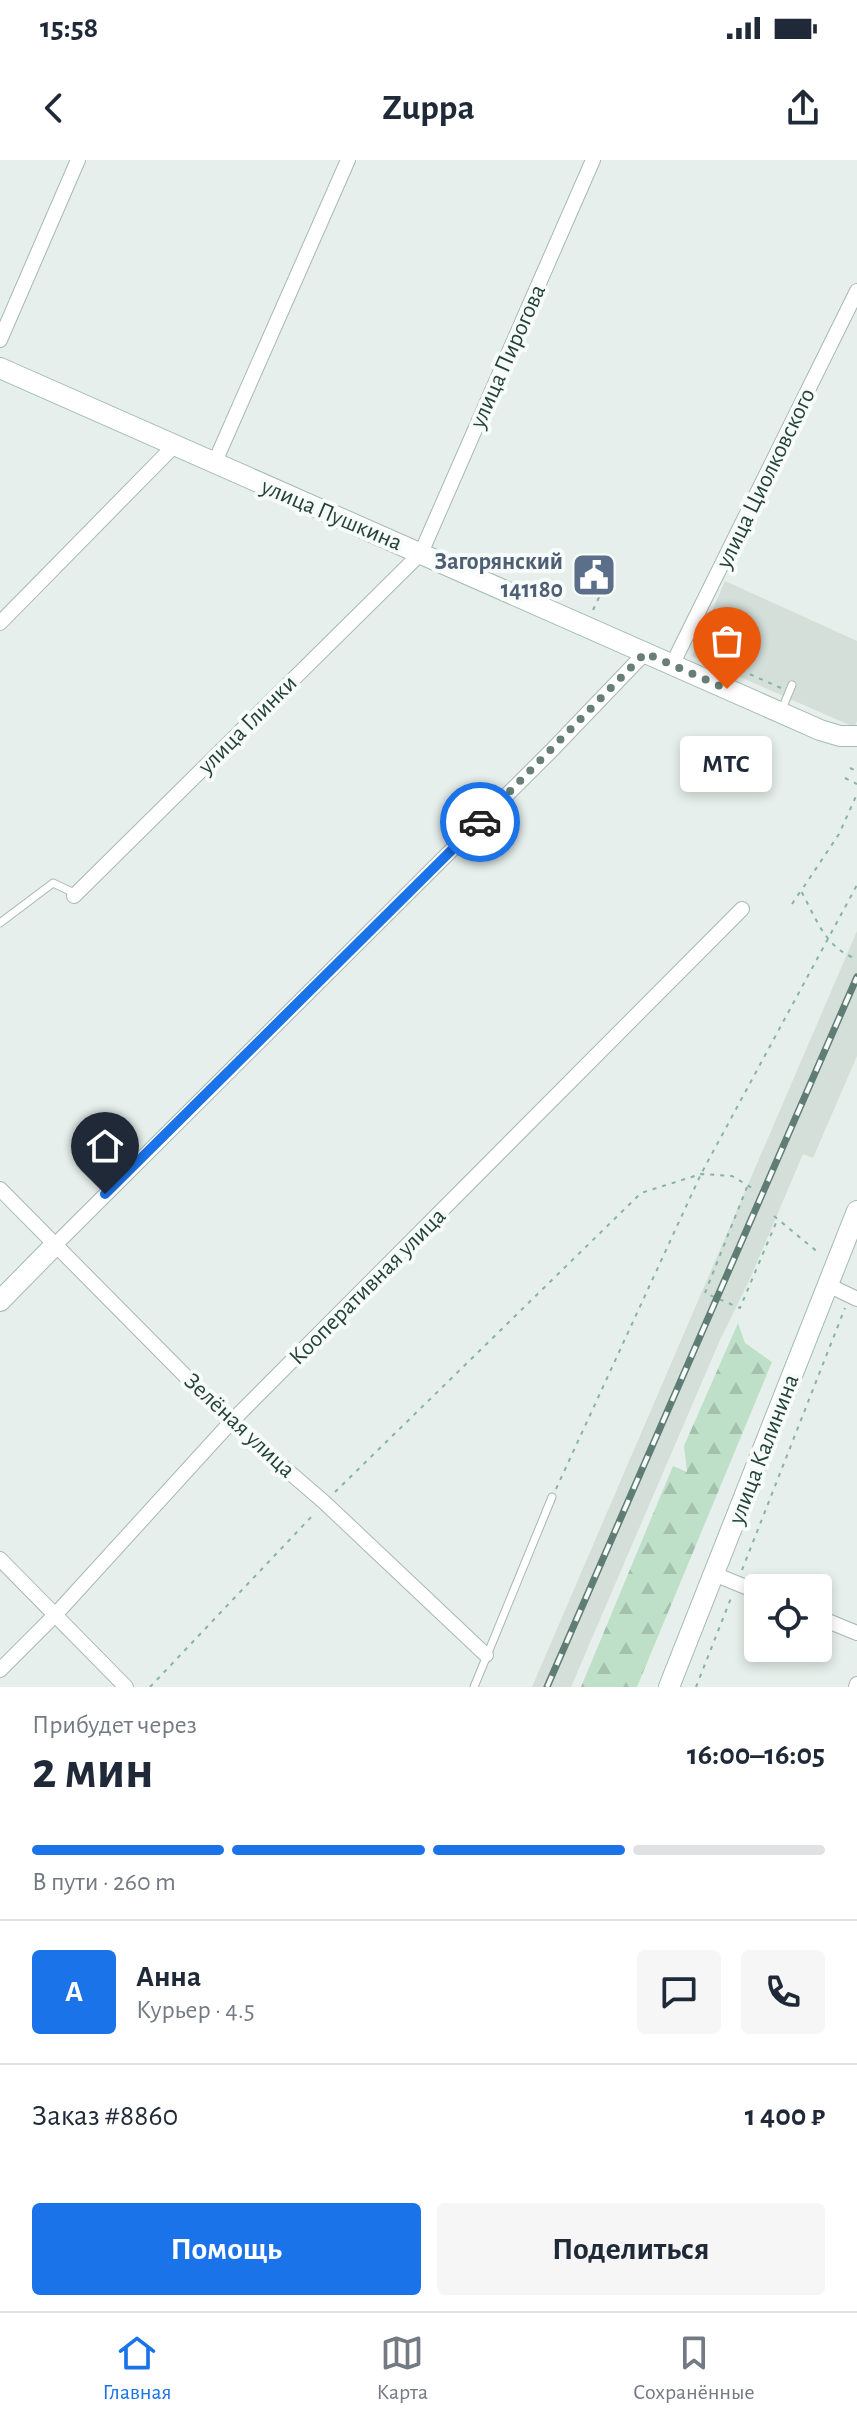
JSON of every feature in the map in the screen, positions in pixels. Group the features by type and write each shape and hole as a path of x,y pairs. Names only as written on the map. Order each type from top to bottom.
{"main road":[{"name":"улица Пушкина","path":"0,368 780,712 848,736"},
{"name":"улица Калинина","path":"669,1687 857,1211"},
{"path":"0,1301 55,1245"}],"street":[{"path":"0,340 78,160"},
{"path":"214,464 348,160"},
{"name":"улица Пирогова","path":"421,553 593,160"},
{"name":"улица Циолковского","path":"672,665 857,291"},
{"path":"0,623 174,446"},
{"name":"улица Глинки","path":"74,896 421,553"},
{"path":"55,1245 551,751 645,653"},
{"name":"Кооперативная улица","path":"0,1670 56,1614 231,1422 742,909"},
{"name":"Зелёная улица","path":"0,1189 231,1422 324,1502 486,1655"},
{"path":"828,1285 853,1297"},
{"path":"0,1559 126,1687"},
{"path":"714,1574 744,1586"},
{"path":"832,1623 857,1633"}],"lane":[{"path":"780,712 790,689"},
{"path":"0,923 53,883 74,896"},
{"path":"474,1687 552,1497"}],"path":[{"path":"590,616 603,589"},
{"path":"682,644 790,689"},
{"path":"850,768 857,771"},
{"path":"845,778 857,784"},
{"path":"792,904 839,834 857,794"},
{"path":"852,805 857,807"},
{"path":"552,1497 701,1174 857,885"},
{"path":"801,891 828,941 840,952 852,957"},
{"path":"150,1687 324,1502 641,1193 701,1174 732,1176 752,1188"},
{"path":"747,1186 705,1293 740,1308 776,1217 826,1259 836,1263"},
{"path":"696,1687 853,1297"}],"shaded area":[{"path":"725,581 857,641 857,721 854,727 692,656"},
{"path":"857,931 857,1056 813,1158 803,1154 571,1687 532,1687"}],"green space":[{"path":"738,1323 745,1343 772,1362 637,1687 581,1687 673,1466 687,1472 684,1446"}],"railway":[{"path":"547,1687 857,977"}],"way so far":[{"path":"480,822 645,653 727,689"}],"place":[{"name":"Загорянский 141180","path":"594,575"},
{"name":"МТС","path":"727,689"}],"route":[{"path":"105,1194 480,822"}]}
